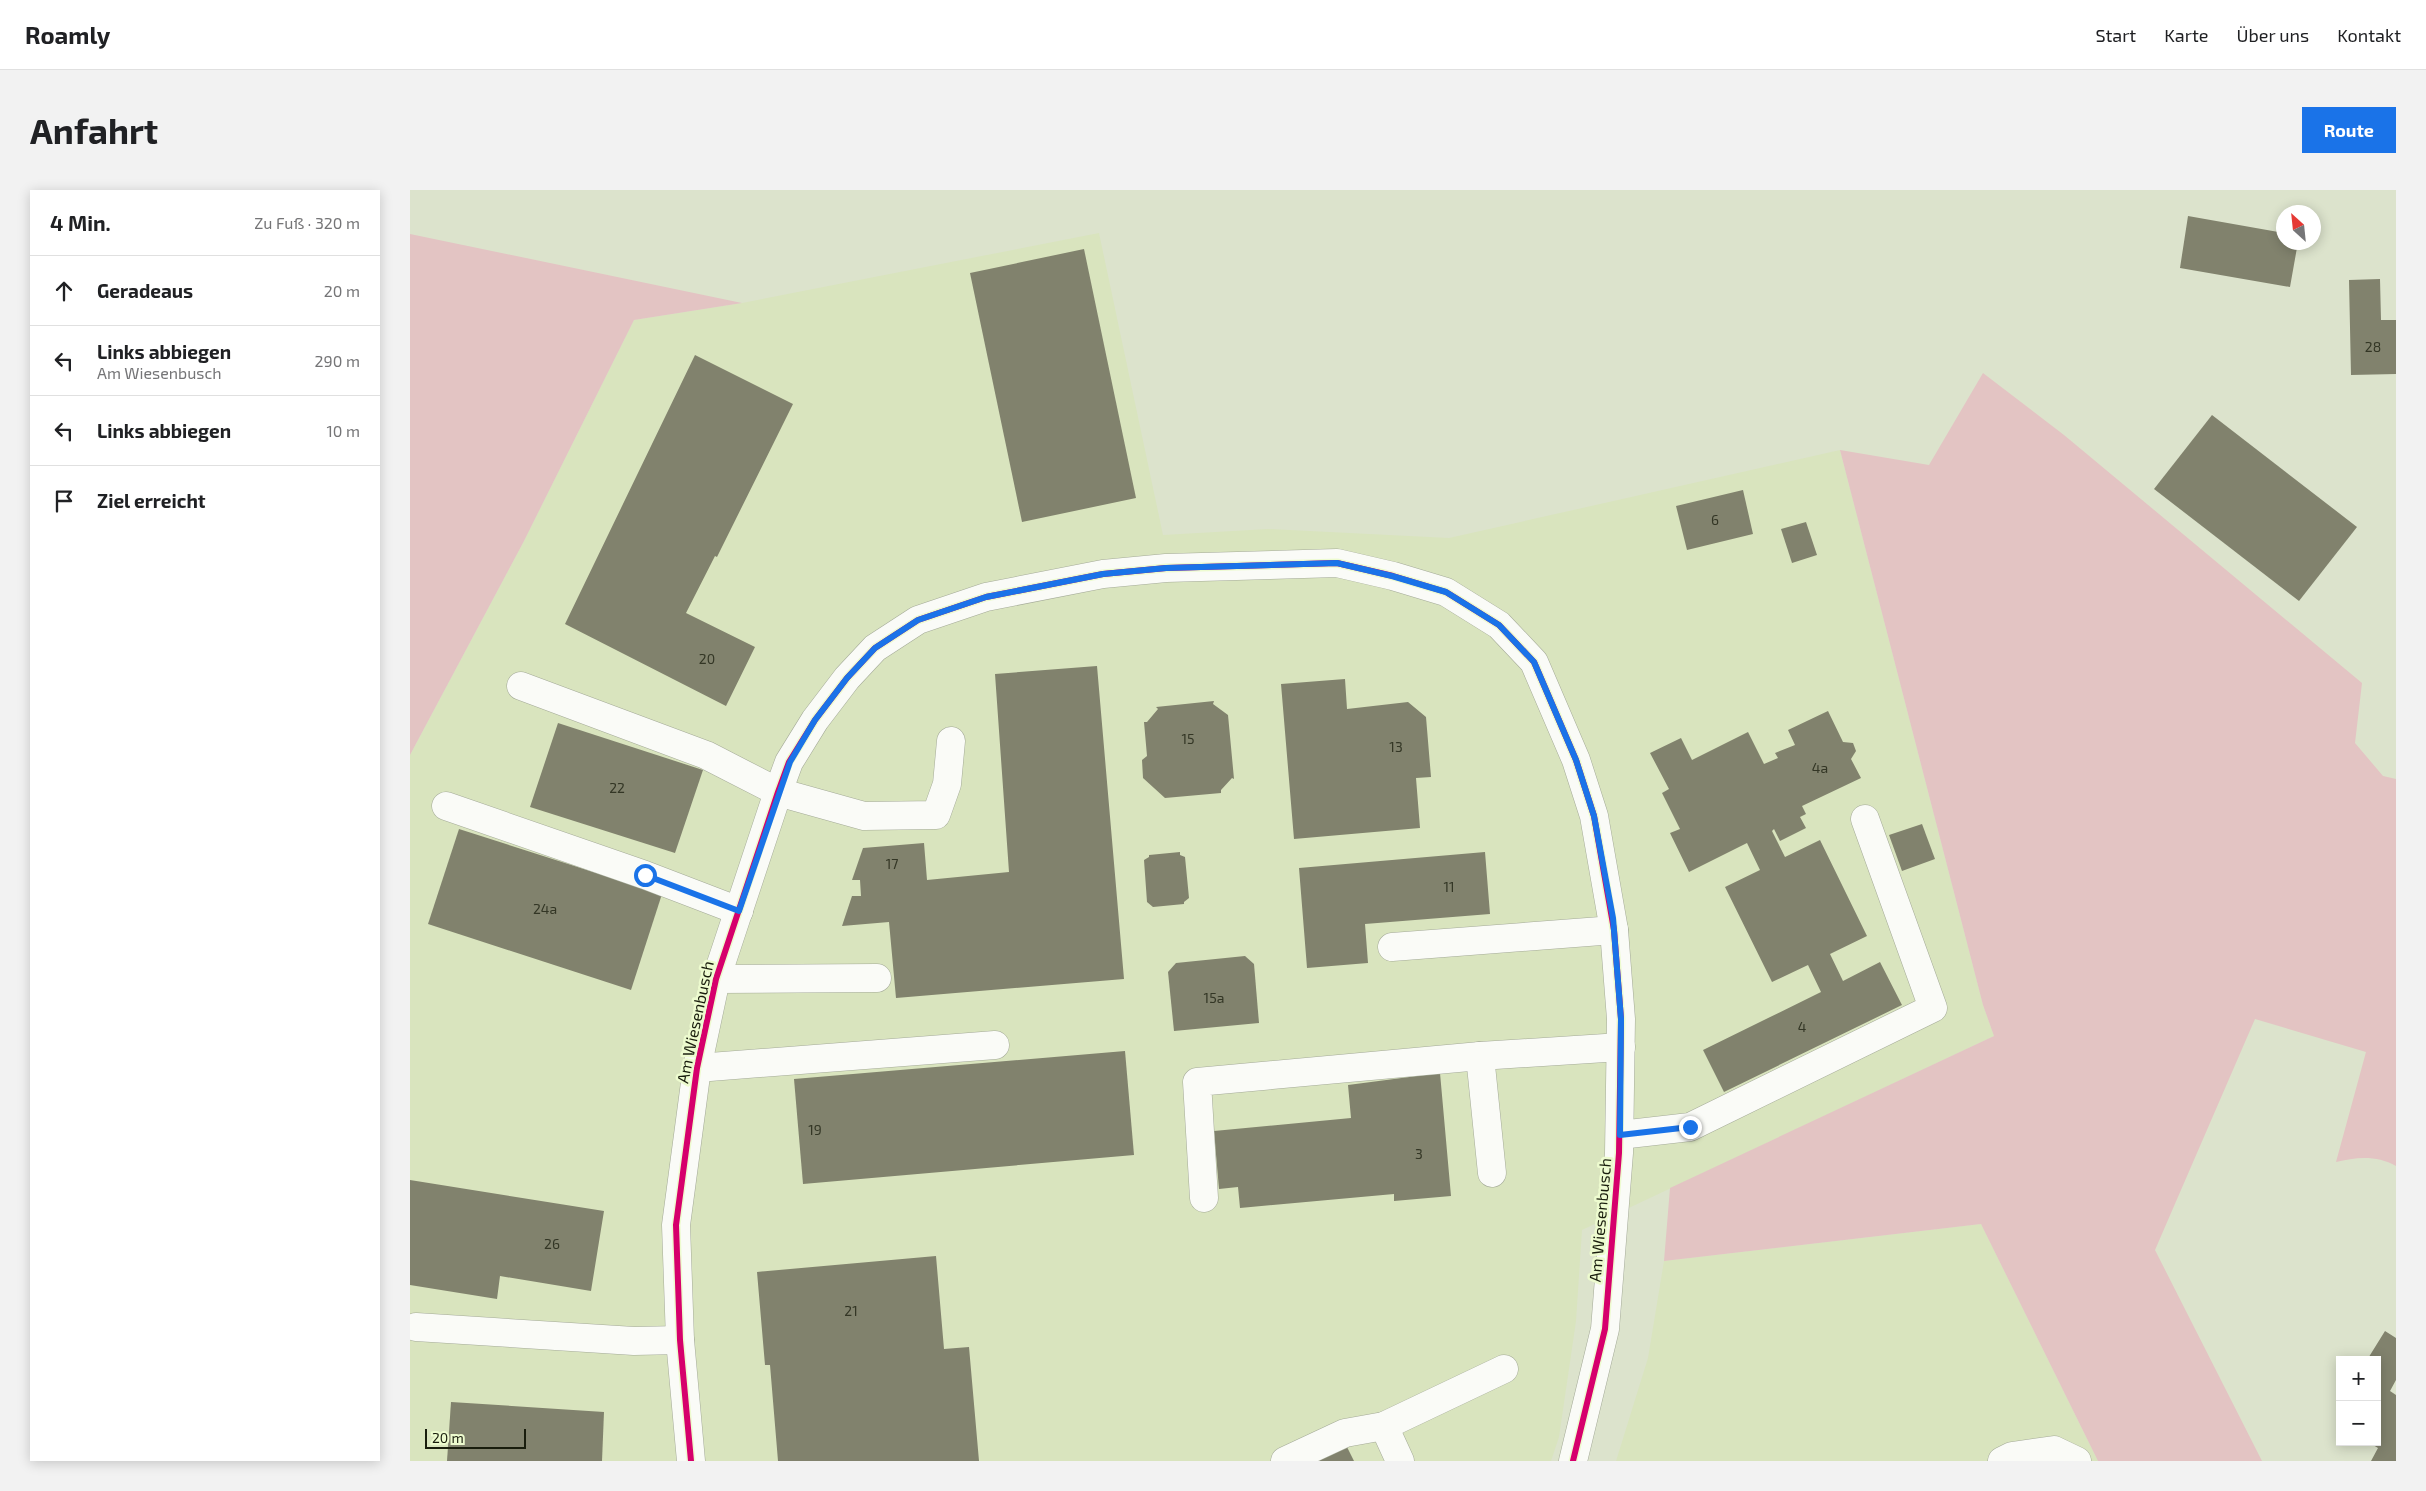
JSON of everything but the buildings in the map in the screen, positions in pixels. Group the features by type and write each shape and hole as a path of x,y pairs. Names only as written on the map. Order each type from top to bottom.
{"street":[{"name":"Am Wiesenbusch","path":"685,1458 676,1225 697,1068 716,979 778,792 790,762 815,720 847,678 875,648 918,620 986,597 1103,574 1166,568 1337,563 1392,576 1446,592 1499,625 1534,662 1576,760 1594,816 1614,930 1621,1019 1620,1135 1605,1329 1572,1461"},
{"path":"521,686 706,755 778,792 864,816 936,815 947,784 951,741"},
{"path":"446,806 645,875 739,911"},
{"path":"1620,1135 1690,1127 1933,1008 1865,819"},
{"path":"1392,947 1614,930"},
{"path":"716,979 877,978"},
{"path":"697,1068 995,1045"},
{"path":"1204,1198 1197,1082 1480,1056 1621,1047"},
{"path":"1480,1056 1492,1172"},
{"path":"416,1327 634,1341 680,1340"},
{"path":"1285,1461 1345,1433 1384,1426 1504,1369"},
{"path":"1384,1426 1400,1461"},
{"path":"2002,1461 2012,1456 2054,1450 2077,1461"}],"shaded area":[{"path":"1099,233 1163,535 1268,529 1449,538 1840,450 1983,1005 1994,1036 1582,1230 1576,1321 1559,1437 1551,1461 410,1461 410,755 524,541 634,320 742,303"},
{"path":"410,234 742,303 634,320 524,541 410,755"},
{"path":"1983,373 2064,435 2362,683 2355,743 2383,776 2396,779 2396,1166 2389,1162 2366,1158 2336,1162 2366,1052 2255,1019 2155,1250 2262,1461 2098,1461 1981,1224 1664,1261 1670,1188 1994,1036 1983,1005 1840,450 1929,465"},
{"path":"1981,1224 2098,1461 1616,1461 1648,1358 1664,1261"}],"cycle path":[{"path":"691,1461 680,1340 676,1225 697,1068 716,979 778,792 789,762 815,720 847,678 875,648 918,620 986,597 1103,574 1166,568 1337,563 1393,576 1446,592 1499,625 1534,662 1576,760 1594,816 1614,930 1621,1019 1619,1153 1605,1329 1573,1461"}],"route":[{"path":"645,875 739,911 778,792 790,762 815,720 847,678 875,648 918,620 986,597 1075,578 1166,568 1337,563 1392,576 1446,592 1499,625 1534,662 1576,760 1594,816 1613,918 1621,1019 1620,1135 1690,1127"}]}
